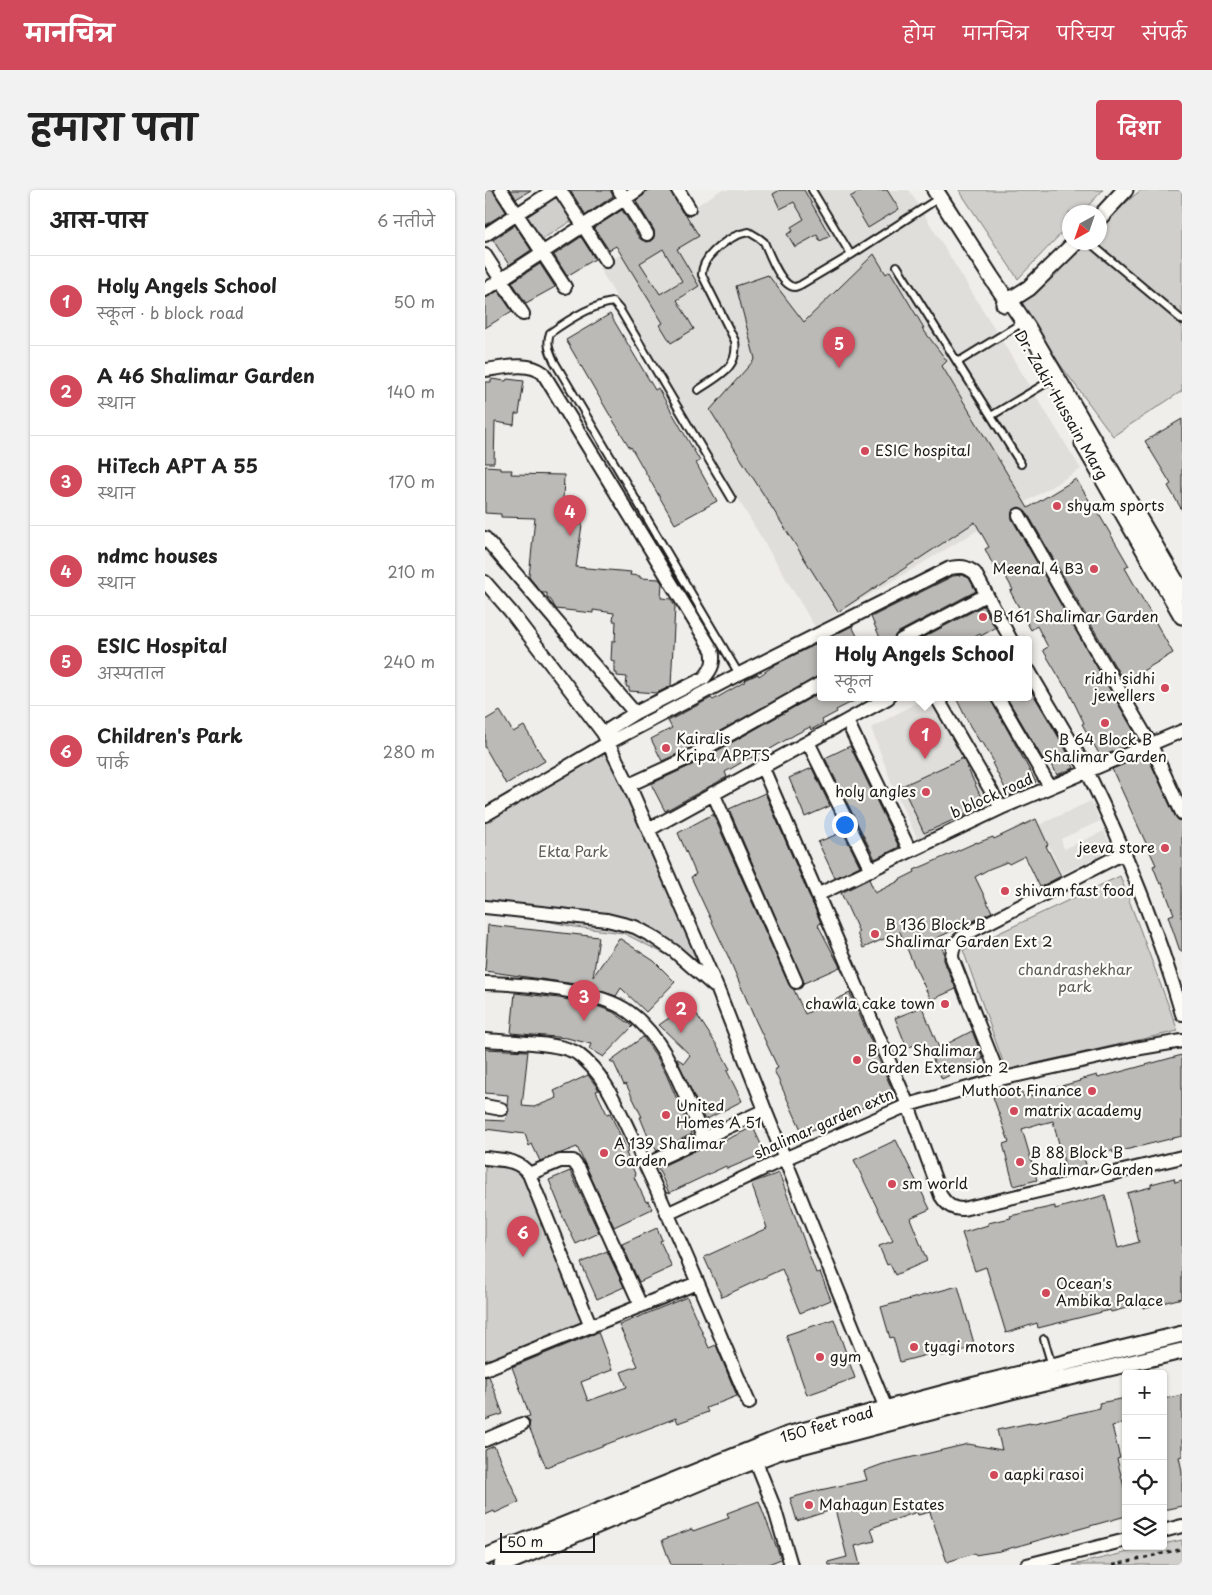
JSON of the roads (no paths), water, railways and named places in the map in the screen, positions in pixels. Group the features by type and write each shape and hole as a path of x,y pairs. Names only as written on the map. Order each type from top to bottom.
{"street":[{"path":"501,190 565,287"},
{"path":"485,235 554,190"},
{"path":"561,190 606,261"},
{"path":"485,290 583,226 622,194 638,190"},
{"path":"678,190 689,208"},
{"path":"1107,209 1125,190"},
{"path":"622,194 647,234"},
{"name":"Dr. Zakir Hussain Marg","path":"938,194 1010,299 1019,324 1048,382 1182,616"},
{"path":"1010,299 1042,277 1068,250"},
{"path":"485,255 523,314"},
{"name":"Dr. Zakir Hussain Marg","path":"1019,324 1182,592"},
{"path":"485,370 527,366 537,368 543,373 712,650 712,669 704,678 635,714 606,738"},
{"path":"1019,515 1151,745 1182,813"},
{"path":"485,538 635,714"},
{"path":"485,815 606,738 739,674 950,568 967,567 975,574 1004,636"},
{"path":"485,582 511,612 606,738 629,784 718,990 889,1415"},
{"path":"909,636 986,595"},
{"path":"1032,676 1087,772 1124,852 1169,970 1182,1014"},
{"path":"629,784 687,758 817,685"},
{"path":"650,829 883,701"},
{"path":"939,701 1001,808"},
{"path":"1001,701 1050,787"},
{"path":"847,721 910,851"},
{"name":"b block road","path":"817,895 1001,808 1182,731"},
{"path":"808,742 871,870"},
{"path":"762,766 908,1105 941,1196 946,1204 954,1209 963,1209 1182,1157"},
{"path":"713,793 796,982"},
{"path":"1000,1079 952,958 952,947 968,933 1124,852"},
{"path":"485,907 607,920 635,927 674,951 718,990"},
{"path":"485,983 571,991 609,1001 631,1012 652,1034 660,1046 704,1139"},
{"path":"485,1040 557,1047 576,1053 603,1080 645,1165 749,1403"},
{"name":"shalimar garden extn","path":"667,1214 908,1105 1000,1079 1182,1040"},
{"path":"485,1106 501,1109"},
{"path":"645,1165 765,1110"},
{"path":"485,1158 518,1163 529,1174 591,1327"},
{"path":"529,1174 559,1161 573,1162 579,1169 641,1306"},
{"path":"485,1369 697,1284"},
{"name":"150 feet road","path":"485,1557 753,1455 778,1452 889,1415 1052,1366 1182,1334"},
{"name":"150 feet road","path":"889,1415 1011,1391 1182,1351"},
{"path":"485,1440 522,1424"},
{"path":"753,1455 774,1507 791,1565"},
{"name":"150 feet road","path":"502,1565 700,1482 753,1455"},
{"path":"1167,1530 1182,1526"},
{"path":"1027,1565 1122,1541"}],"lane":[{"path":"812,190 851,255"},
{"path":"698,390 729,368 735,358 736,349 735,341 702,275 702,268 709,255 736,236 749,232 764,242 782,279 788,285 795,287 851,255 938,194"},
{"path":"1099,250 1182,320"},
{"path":"897,266 1021,464"},
{"path":"732,499 621,310 613,302 603,303 590,309 550,334 547,340 548,347 554,362 739,674"},
{"path":"958,362 1019,324"},
{"path":"991,416 1048,382"},
{"path":"1044,1339 1052,1366"}],"place":[{"name":"ESIC Hospital","path":"839,368"},
{"name":"ESIC hospital","path":"865,451"},
{"name":"shyam sports","path":"1057,506"},
{"name":"ndmc houses","path":"570,536"},
{"name":"Meenal 4 B3","path":"1094,569"},
{"name":"B 161 Shalimar Garden","path":"983,617"},
{"name":"ridhi sidhi jewellers","path":"1165,688"},
{"name":"B 64 Block B Shalimar Garden","path":"1105,723"},
{"name":"Kairalis Kripa APPTS","path":"666,748"},
{"name":"Holy Angels School","path":"925,759"},
{"name":"holy angles","path":"926,792"},
{"name":"jeeva store","path":"1165,848"},
{"name":"shivam fast food","path":"1005,891"},
{"name":"B 136 Block B Shalimar Garden Ext 2","path":"875,934"},
{"name":"chawla cake town","path":"945,1004"},
{"name":"HiTech APT A 55","path":"584,1021"},
{"name":"A 46 Shalimar Garden","path":"681,1033"},
{"name":"B 102 Shalimar Garden Extension 2","path":"857,1060"},
{"name":"Muthoot Finance","path":"1092,1091"},
{"name":"matrix academy","path":"1014,1111"},
{"name":"United Homes A 51","path":"666,1115"},
{"name":"A 139 Shalimar Garden","path":"604,1153"},
{"name":"B 88 Block B Shalimar Garden","path":"1020,1162"},
{"name":"sm world","path":"892,1184"},
{"name":"Children's Park","path":"523,1257"},
{"name":"Ocean's Ambika Palace","path":"1046,1293"},
{"name":"tyagi motors","path":"914,1347"},
{"name":"gym","path":"820,1357"},
{"name":"aapki rasoi","path":"994,1475"},
{"name":"Mahagun Estates","path":"809,1505"}],"park label":[{"name":"Ekta Park","path":"573,852"},
{"name":"chandrashekhar park","path":"1075,978"}]}
